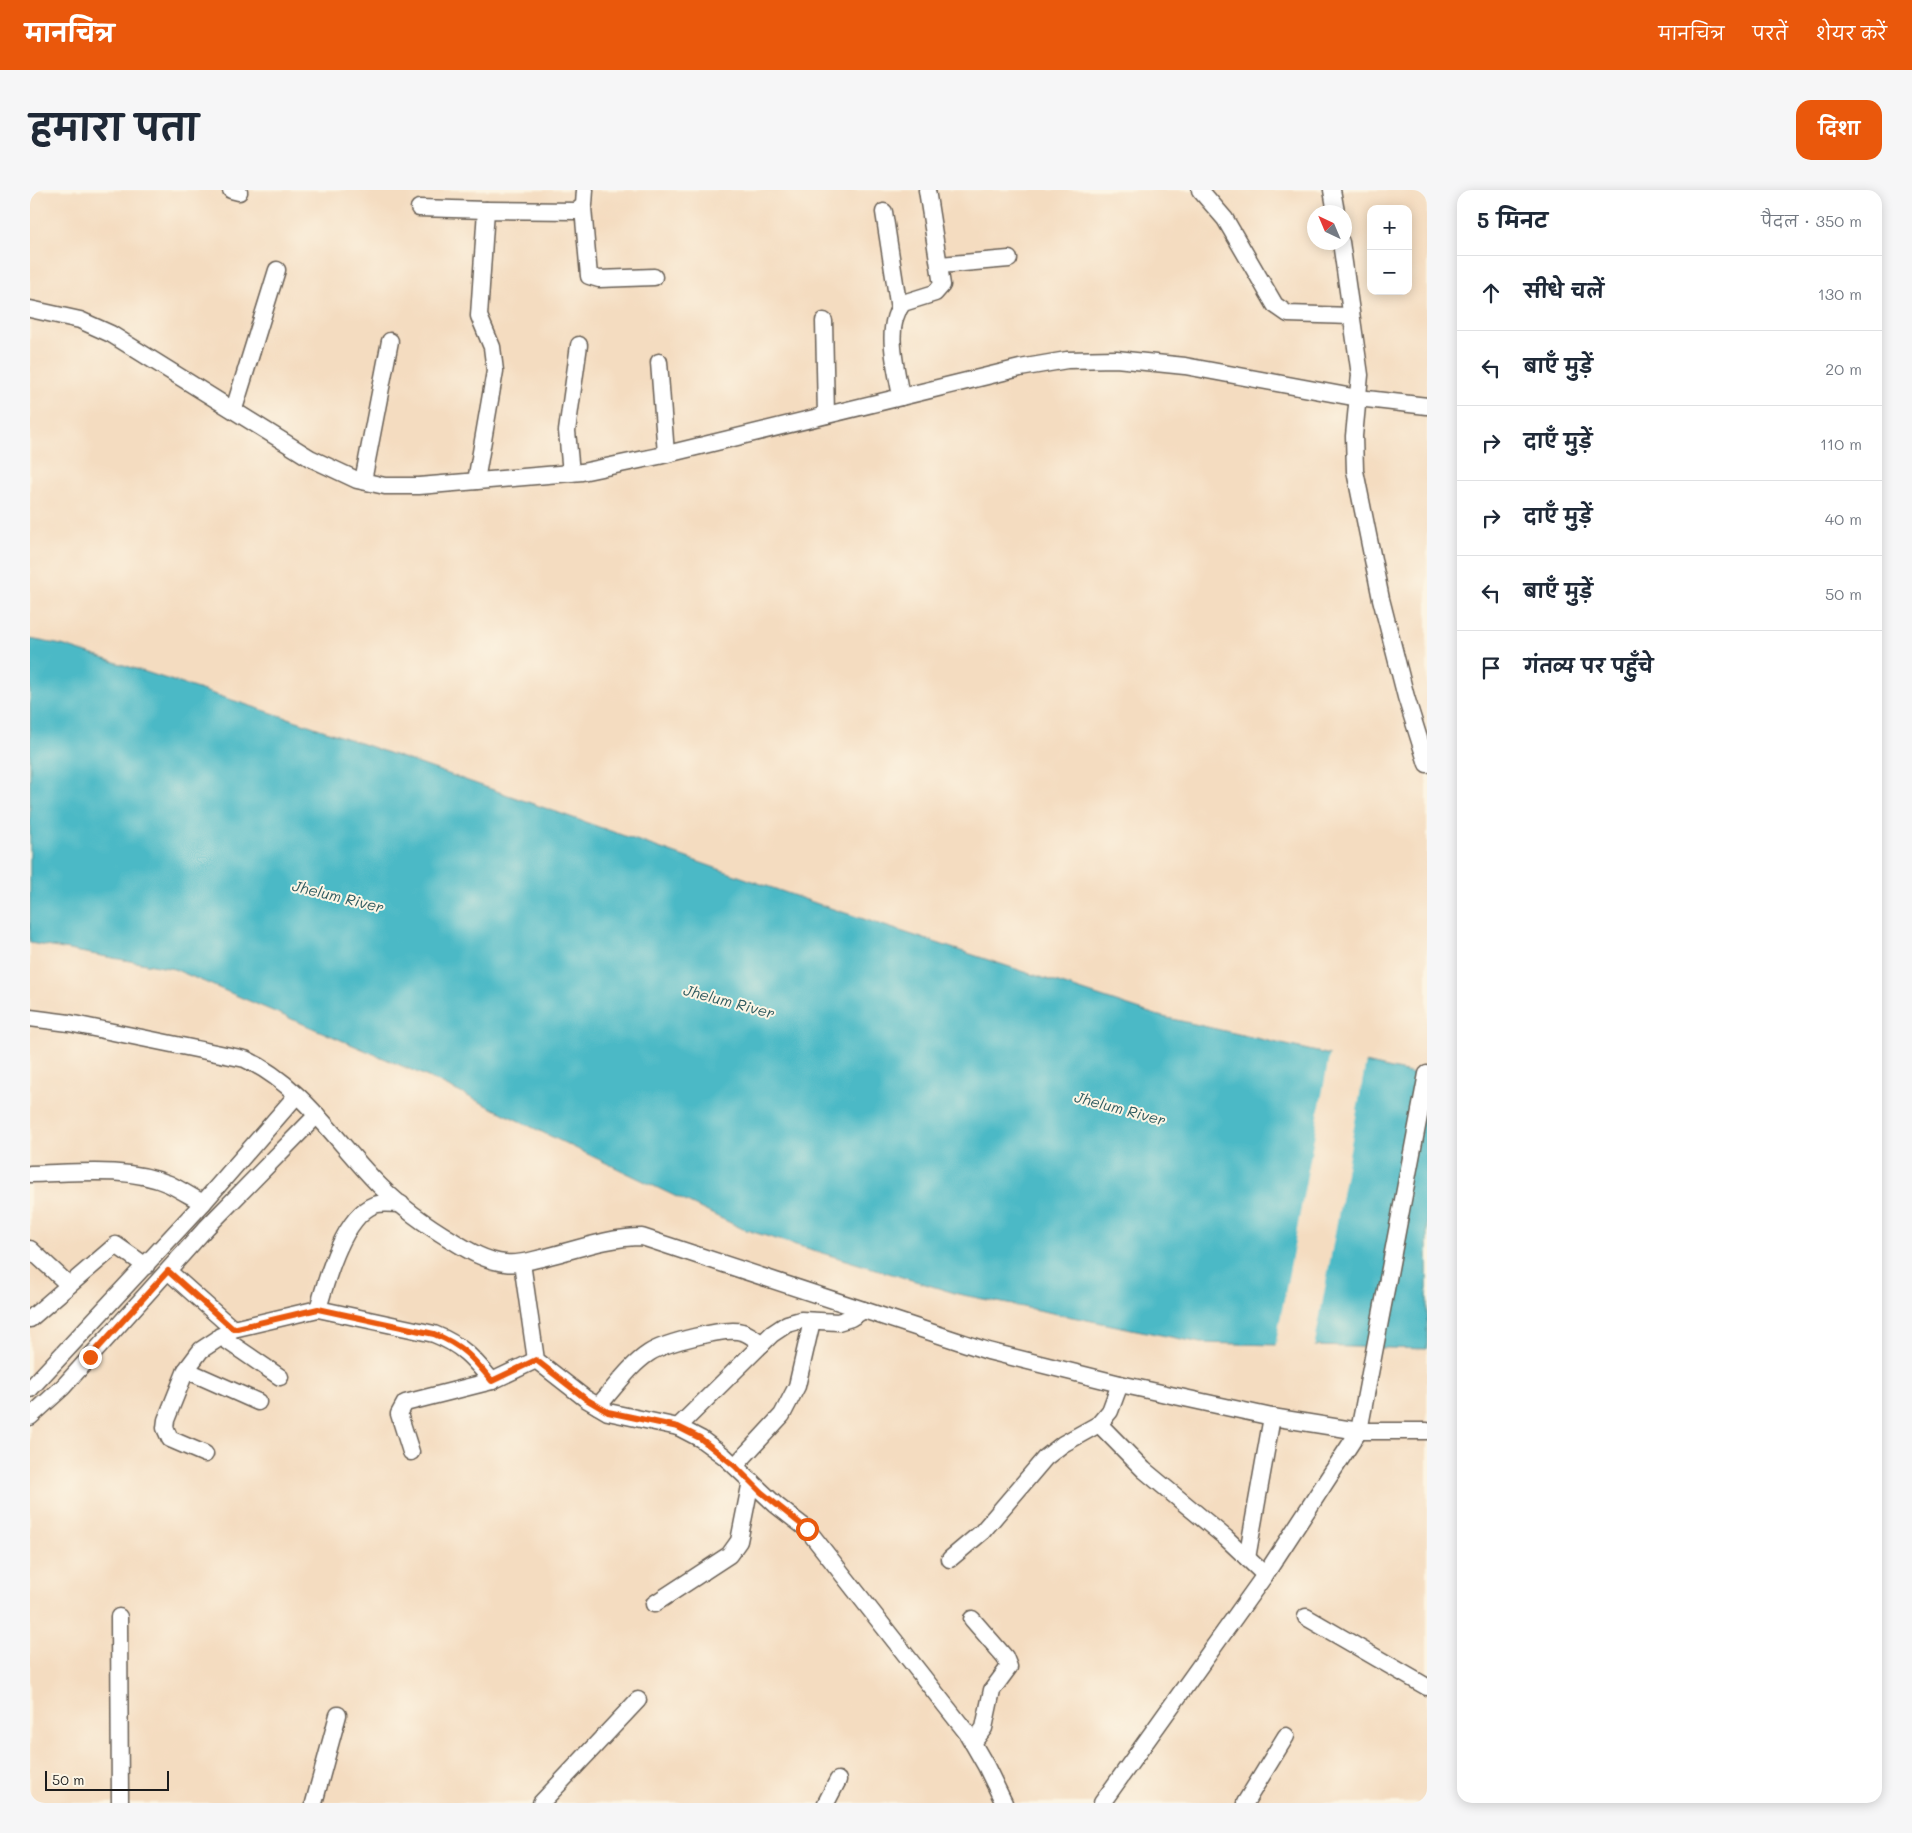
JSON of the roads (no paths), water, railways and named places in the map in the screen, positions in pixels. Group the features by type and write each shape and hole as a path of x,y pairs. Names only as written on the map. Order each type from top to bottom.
{"street":[{"path":"585,190 583,208 589,276 599,278 654,277"},
{"path":"1200,190 1226,219 1269,297 1281,310 1288,314 1351,316"},
{"path":"1332,190 1335,205"},
{"path":"901,397 894,339 895,319 899,309 907,301 939,290 942,281 933,191"},
{"path":"419,208 577,211 583,208"},
{"path":"476,481 495,372 492,347 480,316 486,210"},
{"path":"884,212 899,309"},
{"path":"1342,250 1358,354 1358,398 1354,436 1355,471 1381,599 1406,697 1427,764"},
{"path":"940,265 1009,259"},
{"path":"234,409 277,270"},
{"path":"30,310 80,320 111,334 310,458 363,482 385,486 411,486 571,473 666,454 1020,368 1067,360 1116,359 1185,366 1358,398 1427,406"},
{"path":"824,321 826,415"},
{"path":"363,482 390,341"},
{"path":"571,473 567,431 579,345"},
{"path":"659,362 666,454"},
{"path":"30,1018 69,1023 245,1059 272,1073 306,1105 380,1186 440,1233 482,1257 504,1263 522,1262 619,1238 642,1237 988,1351 1120,1384 1272,1417 1359,1432 1427,1431"},
{"path":"1102,1803 1265,1575 1359,1432 1427,1074"},
{"path":"82,1349 146,1266 203,1203 306,1105"},
{"path":"30,1417 41,1390 82,1349 168,1271 306,1105"},
{"path":"30,1174 115,1172 168,1184 203,1203"},
{"path":"318,1309 331,1265 356,1219 372,1206 401,1204"},
{"path":"30,1319 116,1246 119,1246 146,1266"},
{"path":"30,1249 69,1285"},
{"path":"522,1262 536,1360 608,1412 678,1427 700,1438 735,1466 812,1535 937,1693 974,1743 1004,1803"},
{"path":"168,1271 226,1332 280,1377"},
{"path":"205,1454 170,1439 165,1428 168,1413 186,1370 201,1350 226,1332 318,1309 434,1334 450,1340 466,1351 492,1381"},
{"path":"678,1427 762,1344 787,1324 801,1320 838,1322 864,1310"},
{"path":"735,1466 782,1415 797,1386 812,1321"},
{"path":"598,1406 634,1366 648,1354 666,1344 734,1330 751,1336 762,1344"},
{"path":"411,1452 399,1414 404,1403 492,1381 536,1360"},
{"path":"186,1370 258,1402"},
{"path":"950,1559 982,1532 1045,1458 1062,1444 1099,1424 1110,1411 1120,1384"},
{"path":"1247,1558 1272,1417"},
{"path":"1099,1424 1144,1470 1265,1575"},
{"path":"654,1604 729,1555 739,1541 751,1481"},
{"path":"119,1617 120,1803"},
{"path":"1306,1618 1427,1687"},
{"path":"972,1619 1006,1657 1009,1667 992,1690 986,1722 974,1743"},
{"path":"548,1801 638,1700"},
{"path":"314,1803 338,1715"},
{"path":"1252,1800 1286,1736"},
{"path":"826,1803 838,1780"}],"water":[{"name":"Jhelum River","path":"30,639 62,645 303,723 821,905 1159,1016 1427,1077 1427,1349 1201,1343 958,1294 743,1229 428,1077 174,969 30,943"}]}
